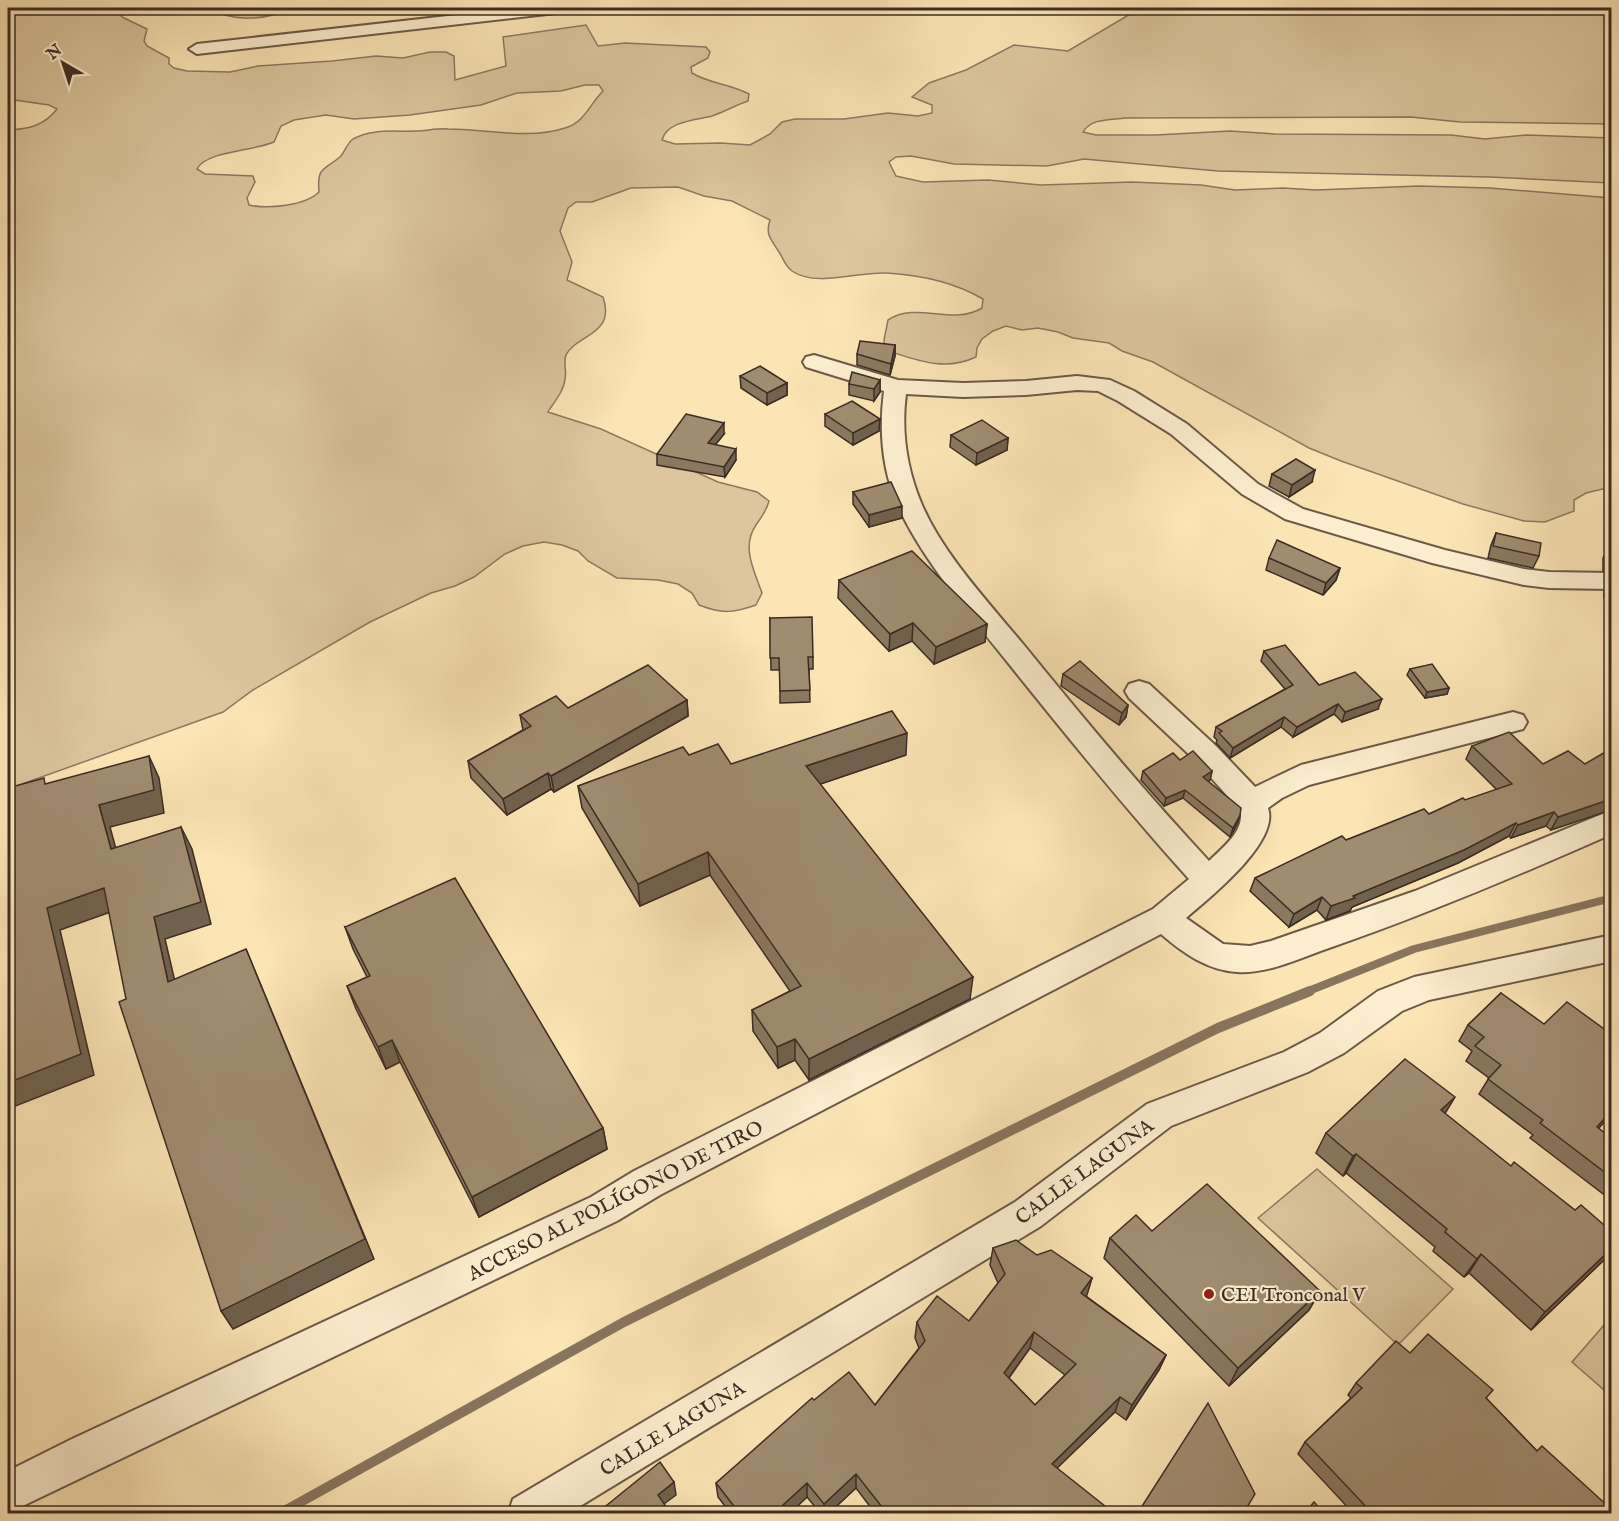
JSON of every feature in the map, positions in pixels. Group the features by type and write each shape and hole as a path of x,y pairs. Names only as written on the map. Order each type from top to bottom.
{"street":[{"path":"197,49 556,8"},
{"path":"814,362 896,387 963,390 1026,388 1077,383 1102,385 1126,396 1179,429 1263,498 1310,521 1524,577 1548,580 1611,581"},
{"path":"896,387 891,424 894,456 909,504 931,542 965,592 1032,675 1118,778 1209,881"},
{"path":"1139,691 1230,778 1253,804 1272,790 1301,776 1513,722"},
{"name":"ACCESO AL POLÍGONO DE TIRO","path":"8,1493 86,1453 604,1209 647,1183 1164,918 1209,881 1253,828 1257,817 1253,804"},
{"path":"1164,918 1202,948 1215,954 1241,959 1264,957 1337,933 1483,878 1611,821"},
{"name":"CALLE LAGUNA","path":"528,1514 1028,1214 1159,1115 1296,1062 1332,1043 1390,1001 1425,987 1611,948"}],"shaded area":[{"path":"8,8 110,8 147,29 144,41 147,46 169,58 169,64 174,68 187,71 230,72 258,66 376,56 403,58 430,52 446,52 454,56 455,80 506,66 503,37 586,25 598,46 625,43 706,47 710,52 708,58 691,67 692,73 749,94 748,101 712,116 676,125 665,134 662,140 675,144 750,145 770,134 782,122 795,119 844,119 888,113 918,116 932,113 932,105 912,97 929,83 966,70 1014,45 1068,51 1132,13 1112,8 1611,8 1611,124 1460,122 1411,117 1125,118 1096,122 1083,132 1096,135 1230,131 1275,134 1451,135 1485,139 1527,135 1611,138 1611,183 1490,177 1218,171 1084,159 1047,166 954,164 911,156 896,157 889,162 896,176 923,182 988,180 1041,185 1132,182 1201,185 1235,190 1419,186 1490,188 1611,198 1611,487 1586,493 1574,500 1574,511 1545,522 1524,521 1463,504 1309,448 1153,362 1122,351 1109,343 1073,338 1038,328 1022,330 1006,326 993,331 982,339 977,348 976,357 953,364 930,363 885,350 884,340 888,320 911,313 959,315 971,313 982,308 983,299 949,284 912,276 876,273 826,279 802,276 788,267 771,240 768,230 770,220 732,201 704,196 678,187 631,188 592,202 576,202 568,208 560,231 572,262 567,280 603,297 606,310 600,327 578,342 566,355 564,383 548,412 601,429 718,482 757,492 769,501 749,542 750,559 762,593 756,605 734,611 714,610 699,605 692,593 678,584 658,580 617,578 588,561 578,551 562,545 544,542 523,546 505,554 474,577 455,586 431,593 370,622 253,690 223,712 8,789 8,130 35,126 57,109 49,105 8,99","holes":["585,85 599,85 603,91 577,122 551,131 522,134 444,129 368,133 353,139 340,157 322,170 319,178 319,192 313,197 296,203 266,207 249,205 247,198 255,182 253,176 205,174 197,169 210,158 274,142 281,126 294,120 326,115 354,119 410,115 481,105 517,93 561,91"]},
{"path":"209,8 289,8 260,17 238,18"},
{"path":"1317,1169 1453,1289 1398,1345 1258,1218"},
{"path":"1611,1317 1611,1396 1572,1362"}],"building":[{"path":"860,341 895,345 891,364 857,354"},
{"path":"760,366 787,383 767,393 740,376"},
{"path":"852,372 880,380 874,389 849,384"},
{"path":"852,401 880,419 853,433 825,414"},
{"path":"686,414 724,423 708,443 736,449 724,467 657,454"},
{"path":"982,420 1008,438 977,453 951,435"},
{"path":"1296,459 1315,470 1292,485 1272,474"},
{"path":"891,482 902,506 869,515 853,492"},
{"path":"1496,533 1541,543 1539,556 1493,546"},
{"path":"1277,540 1340,568 1326,583 1269,558"},
{"path":"912,551 987,624 936,647 913,623 890,634 839,580"},
{"path":"1606,552 1611,553 1611,566 1606,565"},
{"path":"1606,585 1611,585 1611,592 1607,591"},
{"path":"812,617 813,657 808,657 810,690 780,691 779,658 770,658 770,618"},
{"path":"1285,645 1319,685 1355,672 1382,699 1345,712 1338,704 1297,727 1284,717 1233,748 1219,733 1222,731 1216,727 1293,685 1264,651"},
{"path":"1080,661 1128,705 1122,713 1063,674"},
{"path":"1432,664 1449,688 1427,692 1410,669"},
{"path":"648,665 687,700 551,776 548,773 503,799 468,761 531,726 520,715 556,696 568,708"},
{"path":"892,711 907,733 806,766 973,977 809,1059 795,1039 777,1047 752,1010 801,986 708,852 638,884 578,786 683,747 689,755 718,744 731,764"},
{"path":"1509,732 1543,764 1568,751 1585,764 1607,751 1611,754 1611,799 1558,817 1554,812 1518,825 1516,823 1464,850 1353,896 1355,898 1331,906 1322,897 1294,914 1255,878 1342,836 1346,840 1424,809 1429,814 1463,798 1465,800 1512,784 1472,746"},
{"path":"1193,751 1212,771 1203,777 1241,808 1233,828 1185,790 1166,798 1143,771 1173,753 1180,760"},
{"path":"149,756 154,790 99,805 111,849 181,827 201,902 154,917 168,982 246,949 365,1239 221,1311 119,1002 126,999 104,888 47,908 81,1054 8,1083 8,788 44,778 45,784"},
{"path":"455,878 603,1128 472,1197 392,1040 378,1047 347,986 370,976 345,927"},
{"path":"1501,993 1544,1024 1567,1002 1611,1034 1611,1111 1597,1127 1611,1138 1611,1177 1540,1123 1543,1120 1488,1079 1501,1065 1475,1046 1484,1037 1468,1025"},
{"path":"1405,1059 1455,1097 1441,1110 1511,1166 1514,1162 1575,1210 1581,1205 1611,1231 1611,1249 1545,1312 1481,1254 1477,1259 1445,1232 1447,1229 1356,1154 1353,1156 1326,1133"},
{"path":"1207,1184 1320,1291 1238,1368 1110,1238 1136,1215 1152,1231"},
{"path":"1016,1240 1037,1255 1051,1250 1092,1278 1081,1293 1166,1355 1132,1405 1120,1397 1052,1464 1115,1514 875,1514 882,1507 856,1474 824,1504 807,1483 773,1514 740,1514 716,1483 812,1398 814,1400 849,1372 875,1405 925,1341 917,1322 937,1296 969,1321 1005,1274 993,1248","holes":["1034,1332 1076,1364 1035,1405 1004,1373"]},
{"path":"1428,1334 1493,1390 1486,1398 1537,1451 1542,1446 1611,1509 1611,1514 1373,1514 1305,1442 1362,1388 1356,1383 1396,1341 1410,1353"},
{"path":"1208,1403 1255,1494 1243,1514 1137,1514"},
{"path":"660,1462 674,1482 658,1495 671,1514 596,1514"},
{"path":"1314,1502 1325,1514 1304,1514"}],"waterway":[{"path":"1306,992 1414,949 1612,898"},
{"path":"279,1514 624,1322 1218,1028 1310,991"}],"place":[{"name":"CEI Tronconal V","path":"1209,1294"}]}
